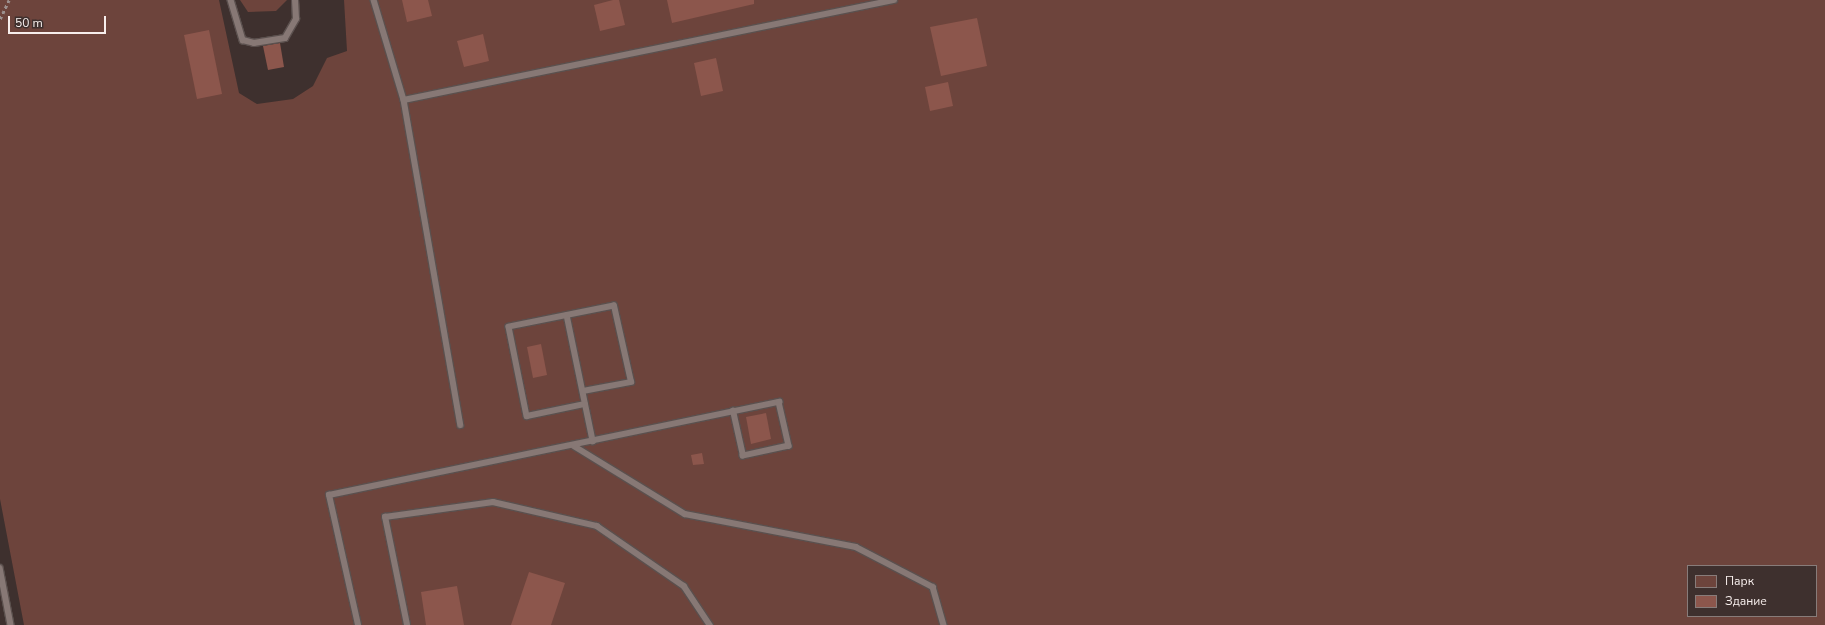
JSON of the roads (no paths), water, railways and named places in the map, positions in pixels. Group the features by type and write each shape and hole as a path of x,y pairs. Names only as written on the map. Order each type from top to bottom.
{"lane":[{"path":"231,0 243,40 254,43 285,38 296,19 295,0"},
{"path":"374,0 404,100 461,425"},
{"path":"404,100 894,0"},
{"path":"583,391 630,382 614,306 509,327 526,416 585,404"},
{"path":"567,315 593,441"},
{"path":"358,625 329,495 574,446 593,441 733,411 779,402 788,446 743,456 733,411"},
{"path":"574,446 685,514 856,547 934,587 944,625"},
{"path":"407,625 385,517 493,502 597,526 684,586 710,625"},
{"path":"0,568 11,625"}]}
